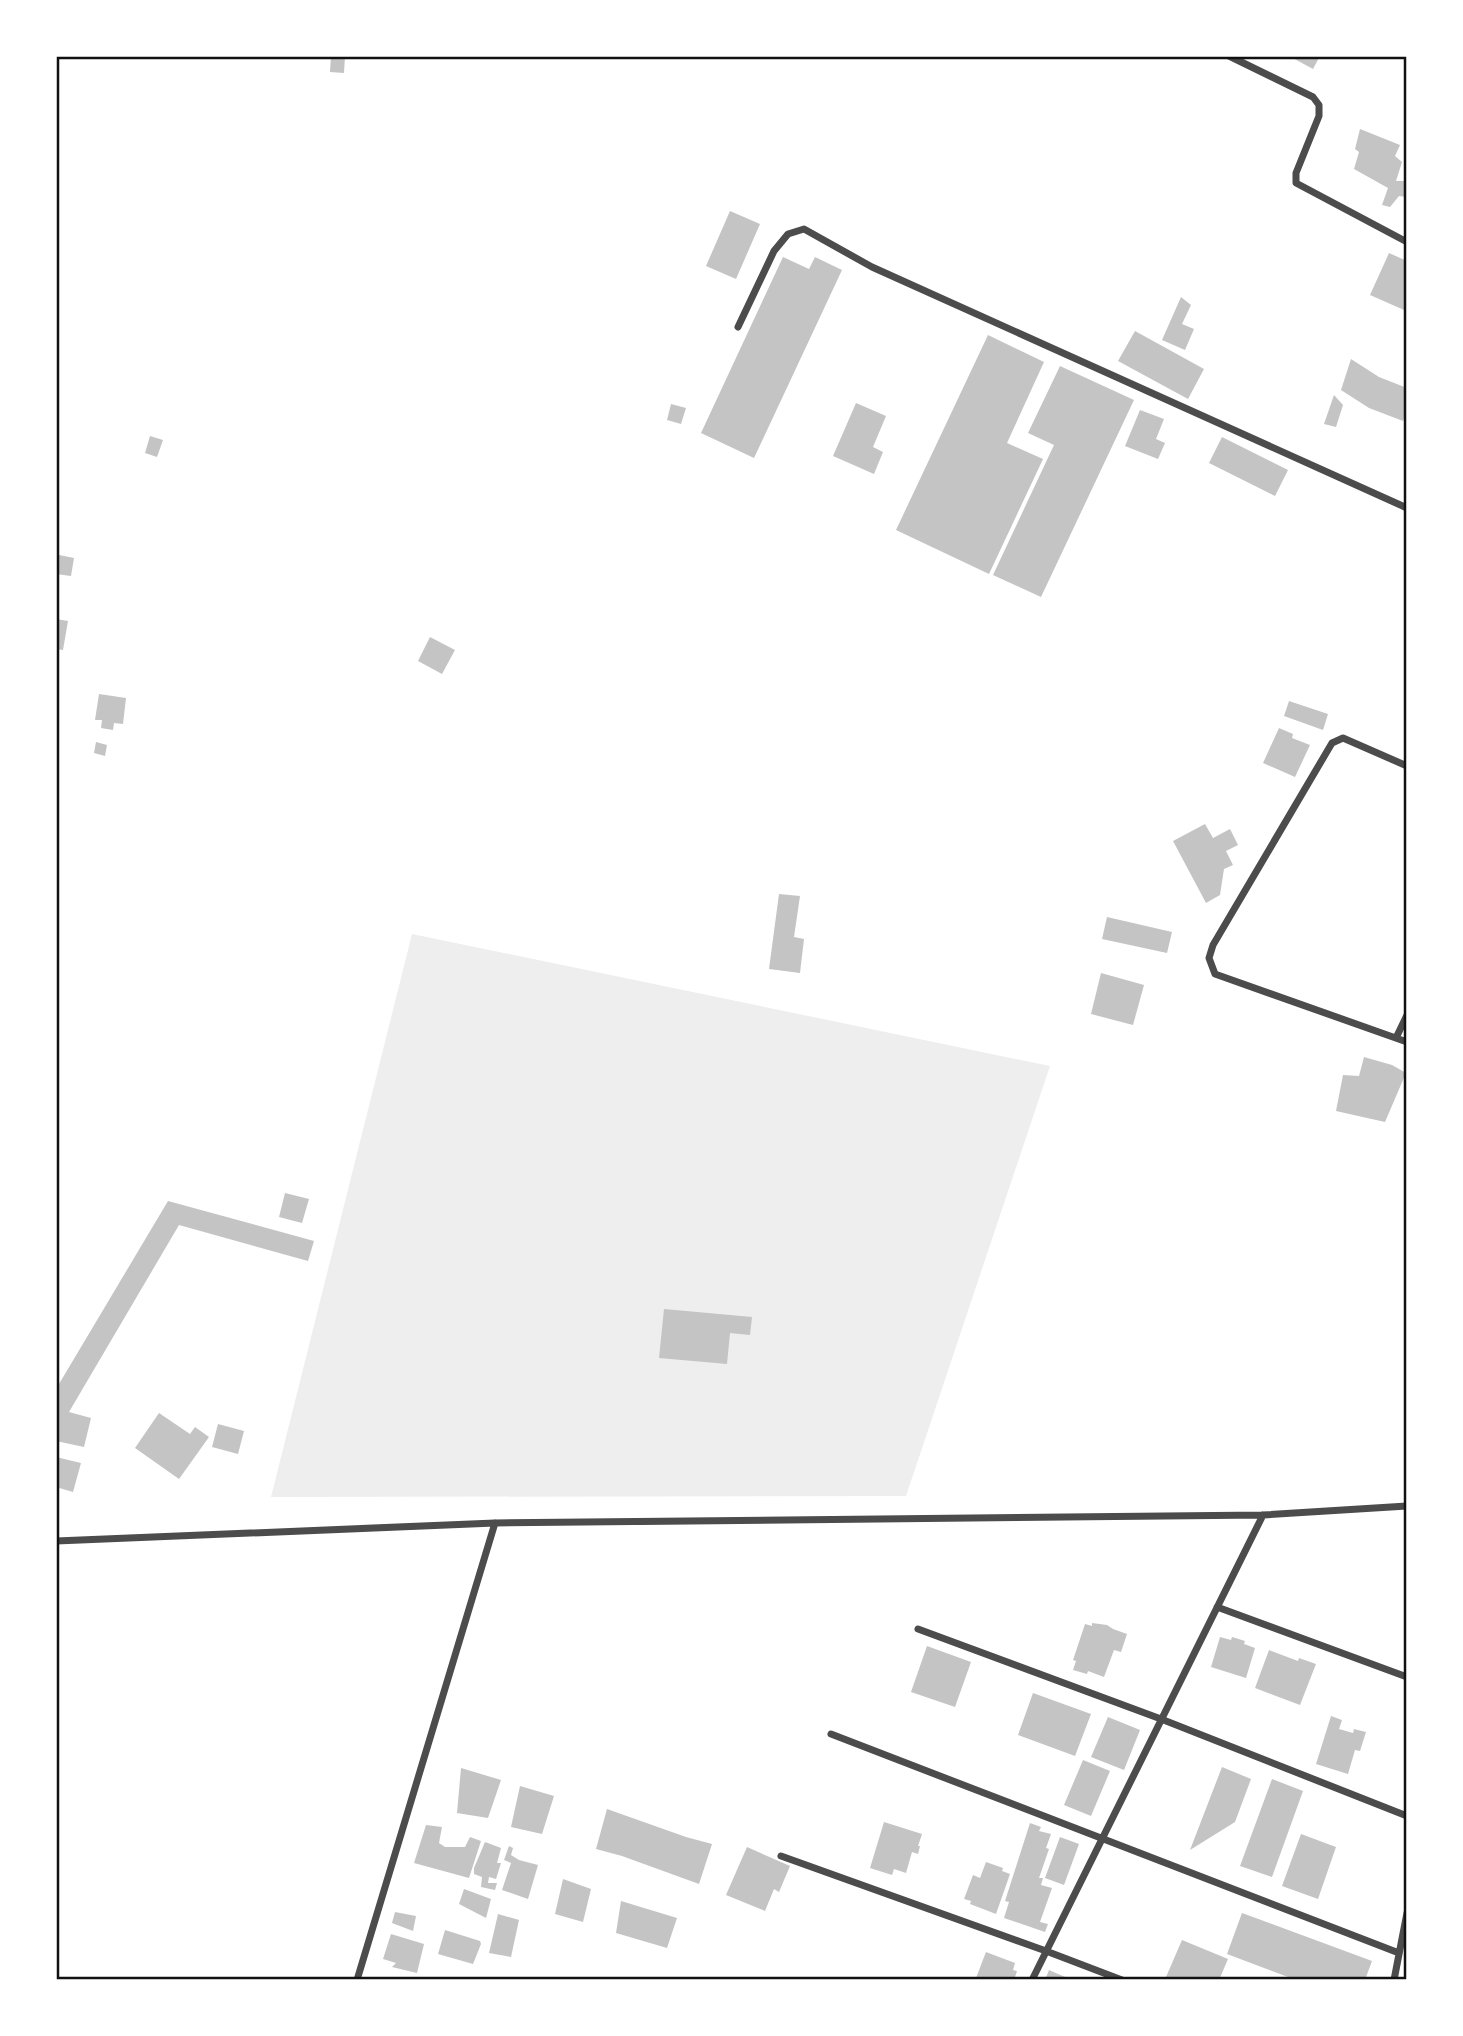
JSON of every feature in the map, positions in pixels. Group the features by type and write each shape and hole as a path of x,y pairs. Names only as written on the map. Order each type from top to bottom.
{"street":[{"path":"1229,56 1313,97 1319,105 1319,116 1296,173 1296,183 1407,242"},
{"path":"738,327 774,251 788,234 804,229 872,267 1407,508"},
{"path":"1407,766 1343,738 1332,743 1213,945 1209,958 1215,974 1407,1042"},
{"path":"1396,1038 1407,1015"},
{"path":"56,1541 495,1522 1263,1515 1407,1506"},
{"path":"1032,1980 1263,1515"},
{"path":"357,1980 495,1522"},
{"path":"1217,1606 1407,1677"},
{"path":"918,1629 1161,1719 1407,1816"},
{"path":"831,1734 1399,1953"},
{"path":"781,1856 1122,1980"},
{"path":"1394,1980 1407,1913"}],"shaded area":[{"path":"412,934 1050,1066 906,1496 271,1497"}],"building":[{"path":"331,56 345,56 344,73 330,72"},
{"path":"1289,56 1320,56 1313,69"},
{"path":"1360,129 1400,145 1395,156 1402,162 1396,181 1407,181 1407,195 1399,196 1390,207 1382,205 1388,188 1354,169 1359,152 1355,149"},
{"path":"730,211 760,224 736,279 706,266"},
{"path":"1389,253 1407,261 1407,304 1404,310 1370,295"},
{"path":"783,257 809,269 815,257 842,270 754,458 701,433"},
{"path":"1181,297 1191,305 1182,324 1194,329 1185,350 1162,340"},
{"path":"1135,331 1204,369 1188,399 1118,361"},
{"path":"988,335 1044,362 1007,443 1043,459 989,574 896,530"},
{"path":"1351,359 1379,377 1407,388 1407,410 1403,421 1369,408 1341,390"},
{"path":"1060,366 1134,400 1041,597 993,575 1054,445 1028,433"},
{"path":"1334,395 1343,405 1336,427 1324,424"},
{"path":"856,403 886,416 873,447 883,452 874,474 833,456"},
{"path":"671,404 686,408 681,424 667,420"},
{"path":"1140,410 1164,419 1156,439 1165,443 1158,459 1125,446"},
{"path":"150,436 163,440 157,457 145,453"},
{"path":"1222,437 1288,470 1275,496 1209,463"},
{"path":"59,555 74,558 71,576 56,574"},
{"path":"56,619 68,621 63,650 56,649"},
{"path":"430,637 455,650 442,674 418,661"},
{"path":"99,694 126,698 123,724 114,723 113,730 101,728 102,720 95,720"},
{"path":"1289,701 1328,714 1323,730 1284,716"},
{"path":"1279,728 1293,734 1292,738 1310,745 1295,777 1263,763"},
{"path":"96,742 107,745 105,756 94,753"},
{"path":"1205,824 1213,838 1230,829 1238,845 1226,851 1233,865 1224,869 1220,895 1206,903 1173,841"},
{"path":"779,894 800,896 794,937 804,939 800,973 769,969"},
{"path":"1107,917 1172,932 1167,953 1102,939"},
{"path":"1101,973 1144,985 1133,1025 1091,1014"},
{"path":"1364,1057 1392,1065 1406,1073 1385,1122 1336,1111 1343,1075 1359,1076"},
{"path":"285,1193 309,1199 302,1223 279,1217"},
{"path":"168,1201 314,1241 308,1261 179,1225 69,1412 91,1418 84,1447 56,1441 56,1389"},
{"path":"664,1309 752,1317 750,1335 730,1333 727,1364 659,1358"},
{"path":"159,1413 190,1434 195,1427 209,1437 179,1479 135,1448"},
{"path":"218,1424 244,1431 238,1454 212,1447"},
{"path":"56,1457 81,1463 73,1492 56,1487"},
{"path":"1092,1623 1107,1625 1127,1634 1121,1652 1114,1650 1104,1677 1088,1671 1087,1674 1073,1670 1076,1661 1073,1660 1085,1624 1092,1626"},
{"path":"1220,1637 1245,1641 1244,1644 1255,1648 1246,1678 1211,1667"},
{"path":"927,1646 971,1662 955,1707 911,1692"},
{"path":"1269,1650 1298,1661 1299,1658 1316,1664 1300,1705 1255,1688"},
{"path":"1033,1693 1091,1714 1075,1756 1018,1735"},
{"path":"1331,1716 1342,1720 1339,1729 1353,1733 1354,1729 1366,1732 1360,1751 1355,1750 1348,1774 1316,1764"},
{"path":"1108,1717 1140,1730 1124,1770 1091,1757"},
{"path":"1083,1760 1110,1771 1091,1816 1064,1805"},
{"path":"1222,1767 1251,1779 1235,1822 1190,1850"},
{"path":"461,1768 501,1780 488,1818 457,1813"},
{"path":"1272,1779 1303,1791 1272,1877 1240,1866"},
{"path":"520,1786 554,1796 542,1834 511,1827"},
{"path":"607,1809 712,1844 699,1884 596,1849"},
{"path":"884,1822 922,1834 918,1854 912,1852 906,1873 894,1869 892,1875 870,1868"},
{"path":"1030,1823 1041,1827 1039,1831 1051,1834 1039,1878 1043,1878 1041,1885 1052,1888 1040,1922 1048,1924 1045,1932 1004,1918 1009,1902 1005,1901"},
{"path":"426,1825 442,1827 439,1843 445,1847 465,1847 470,1837 481,1841 469,1878 414,1863"},
{"path":"1301,1834 1336,1847 1318,1899 1282,1886"},
{"path":"1060,1837 1079,1844 1064,1885 1045,1878"},
{"path":"485,1842 501,1848 497,1863 501,1863 496,1879 489,1877 488,1883 497,1883 495,1890 481,1887 482,1877 474,1874"},
{"path":"509,1846 513,1848 511,1855 538,1865 528,1899 502,1890 511,1863 504,1860"},
{"path":"747,1847 790,1866 779,1892 774,1889 765,1911 726,1895"},
{"path":"986,1862 1003,1868 1002,1871 1010,1874 996,1914 964,1899 973,1875 980,1878"},
{"path":"563,1879 591,1889 583,1922 555,1914"},
{"path":"464,1889 491,1899 486,1918 459,1904"},
{"path":"621,1901 677,1918 667,1948 616,1933"},
{"path":"395,1912 416,1916 413,1931 392,1923"},
{"path":"1242,1913 1372,1961 1365,1980 1296,1980 1227,1954"},
{"path":"498,1914 519,1920 511,1957 489,1953"},
{"path":"445,1930 480,1941 473,1964 438,1954"},
{"path":"391,1934 424,1944 417,1973 392,1967 396,1963 383,1959"},
{"path":"1182,1940 1228,1959 1219,1980 1173,1980 1166,1977"},
{"path":"986,1952 1015,1963 1013,1970 1017,1971 1014,1980 976,1978"},
{"path":"1049,1970 1072,1980 1045,1980"}]}
